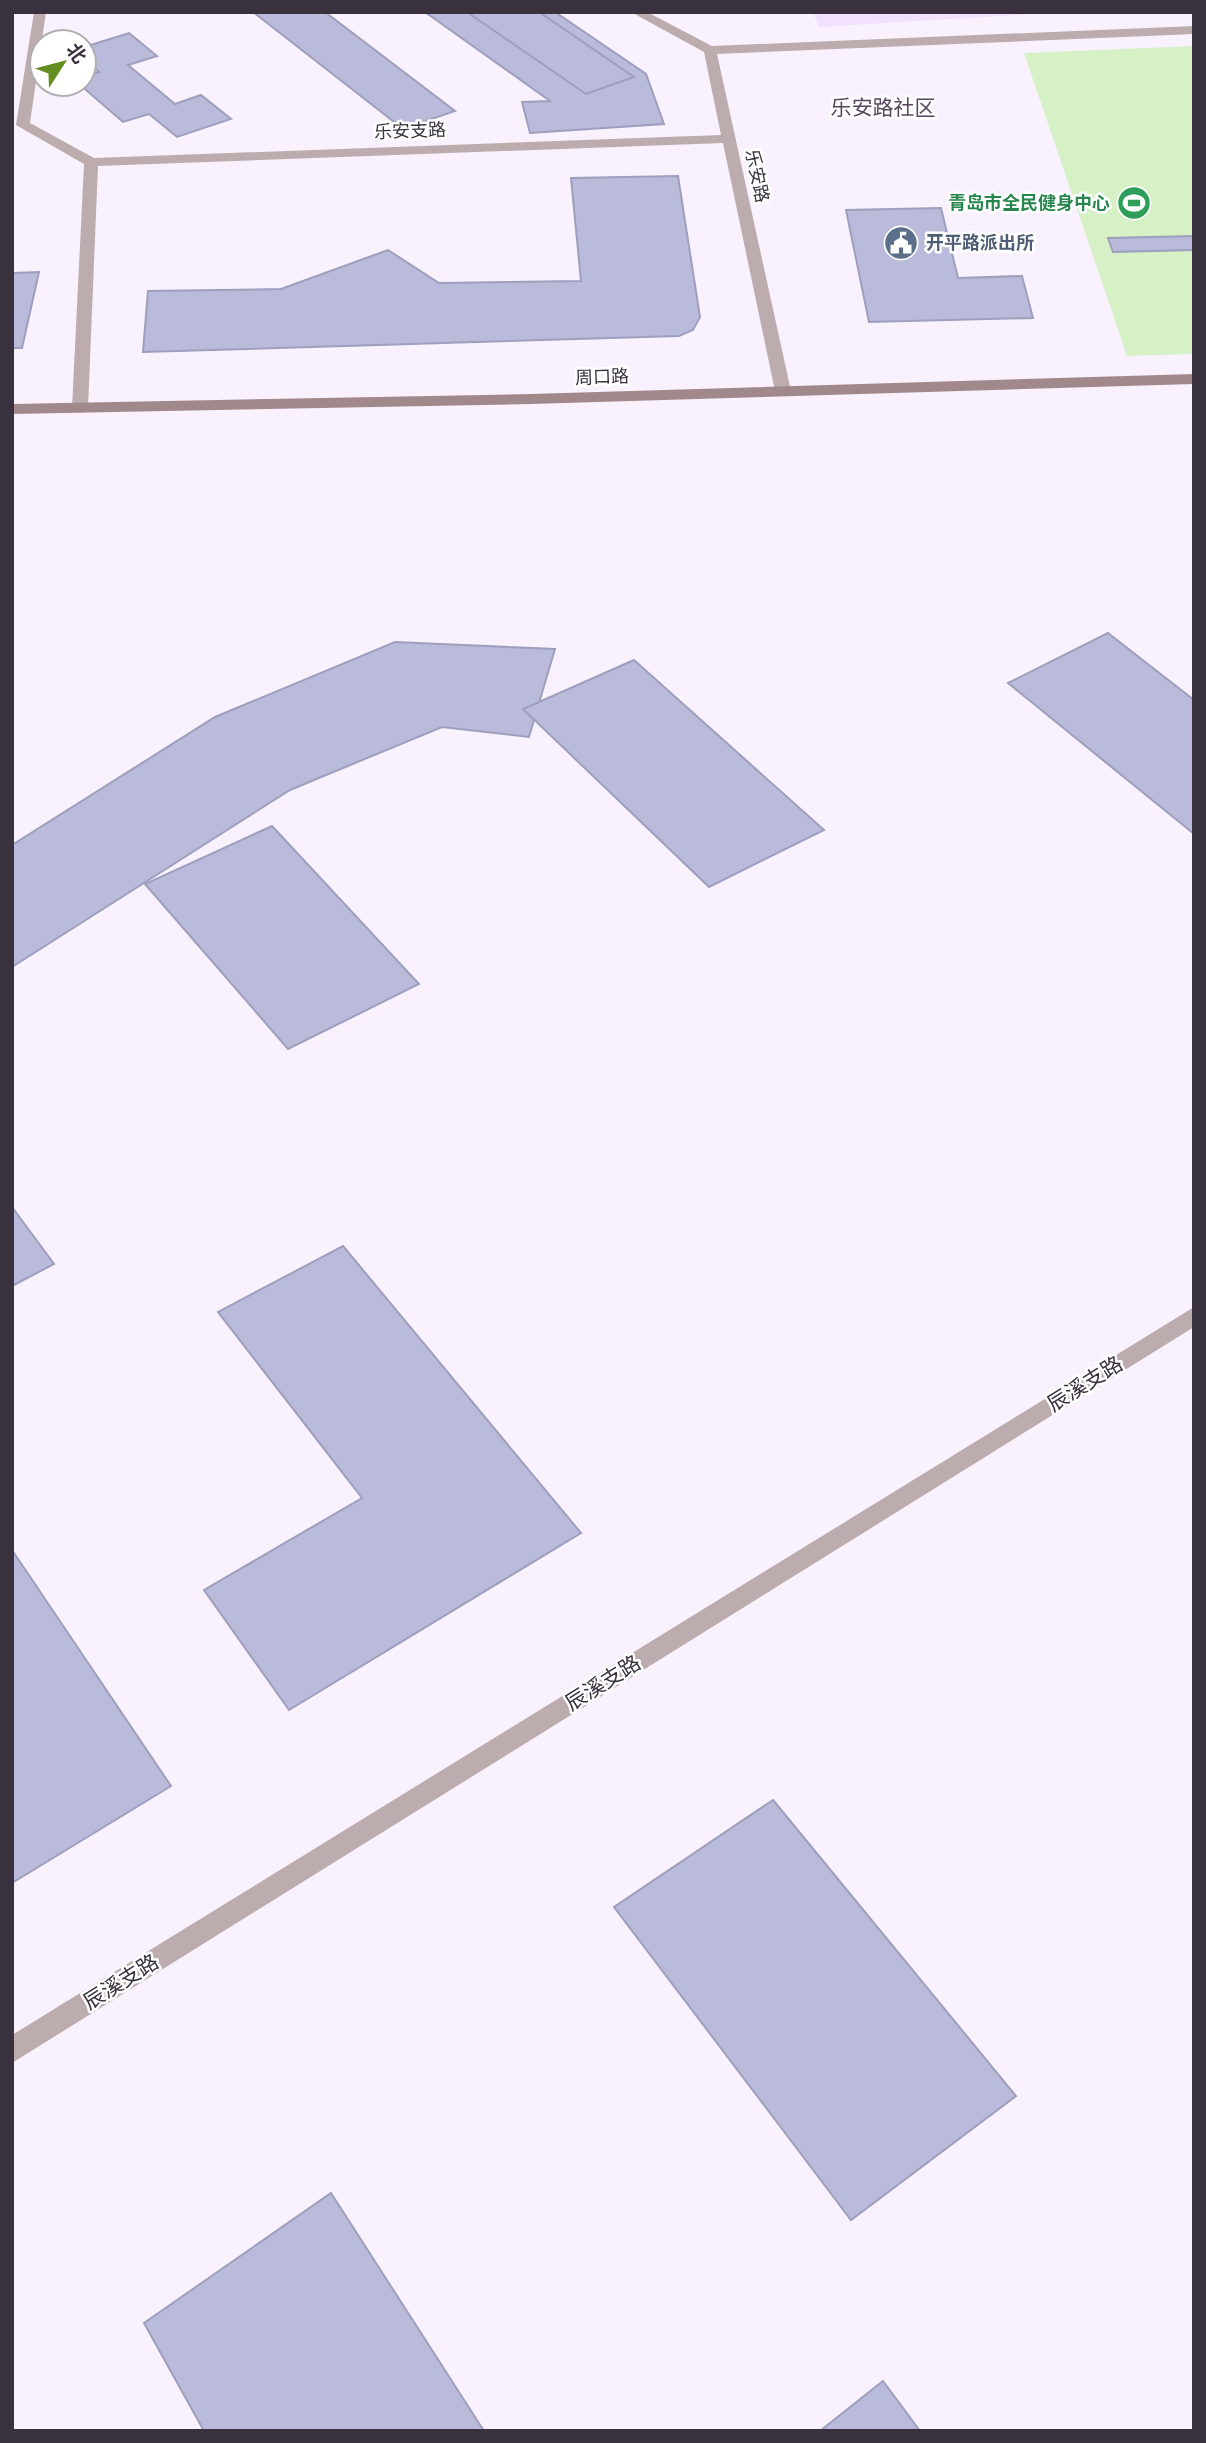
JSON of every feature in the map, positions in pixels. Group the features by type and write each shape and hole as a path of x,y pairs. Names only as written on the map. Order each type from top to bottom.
{"main road":[{"name":"周口路","path":"12,410 1194,379"}],"street":[{"path":"40,12 23,125 91,162 80,408"},
{"path":"637,12 710,50 1194,30"},
{"name":"乐安路","path":"710,50 783,391"},
{"name":"乐安支路","path":"91,162 729,139"},
{"name":"辰溪支路","path":"12,2050 1194,1316"}],"shaded area":[{"path":"813,12 1050,12 1050,13 819,27"}],"green space":[{"name":"青岛市全民健身中心","path":"1194,46 1194,354 1127,356 1024,53"}],"building":[{"path":"253,12 325,12 455,111 403,129"},
{"path":"425,12 555,12 646,74 664,124 530,133 522,102 550,101"},
{"path":"467,12 539,12 634,77 586,94"},
{"path":"129,33 157,56 128,65 175,104 201,95 231,119 177,137 149,114 123,122 95,98 98,98 98,43"},
{"path":"678,176 700,317 693,330 679,336 143,352 148,291 281,289 388,250 439,283 581,281 571,178"},
{"name":"开平路派出所","path":"941,208 958,278 1022,276 1033,318 869,322 846,210"},
{"path":"1194,236 1194,250 1113,252 1108,238"},
{"path":"39,272 22,348 12,348 12,273"},
{"path":"1108,633 1194,700 1194,834 1008,683"},
{"path":"395,642 555,649 529,737 442,727 290,790 12,967 12,845 215,717"},
{"path":"634,660 824,830 709,887 523,709"},
{"path":"272,826 419,984 288,1049 145,884"},
{"path":"12,1207 54,1264 12,1286"},
{"path":"343,1246 581,1533 289,1710 204,1590 362,1498 218,1312"},
{"path":"12,1550 171,1786 12,1883"},
{"path":"773,1800 1016,2096 851,2220 614,1907"},
{"path":"331,2193 484,2431 204,2431 144,2323"},
{"path":"883,2381 920,2431 820,2431"}],"place":[{"name":"青岛市全民健身中心","path":"1134,203"},
{"name":"开平路派出所","path":"901,243"}],"district":[{"name":"乐安路社区","path":"883,108"}]}
